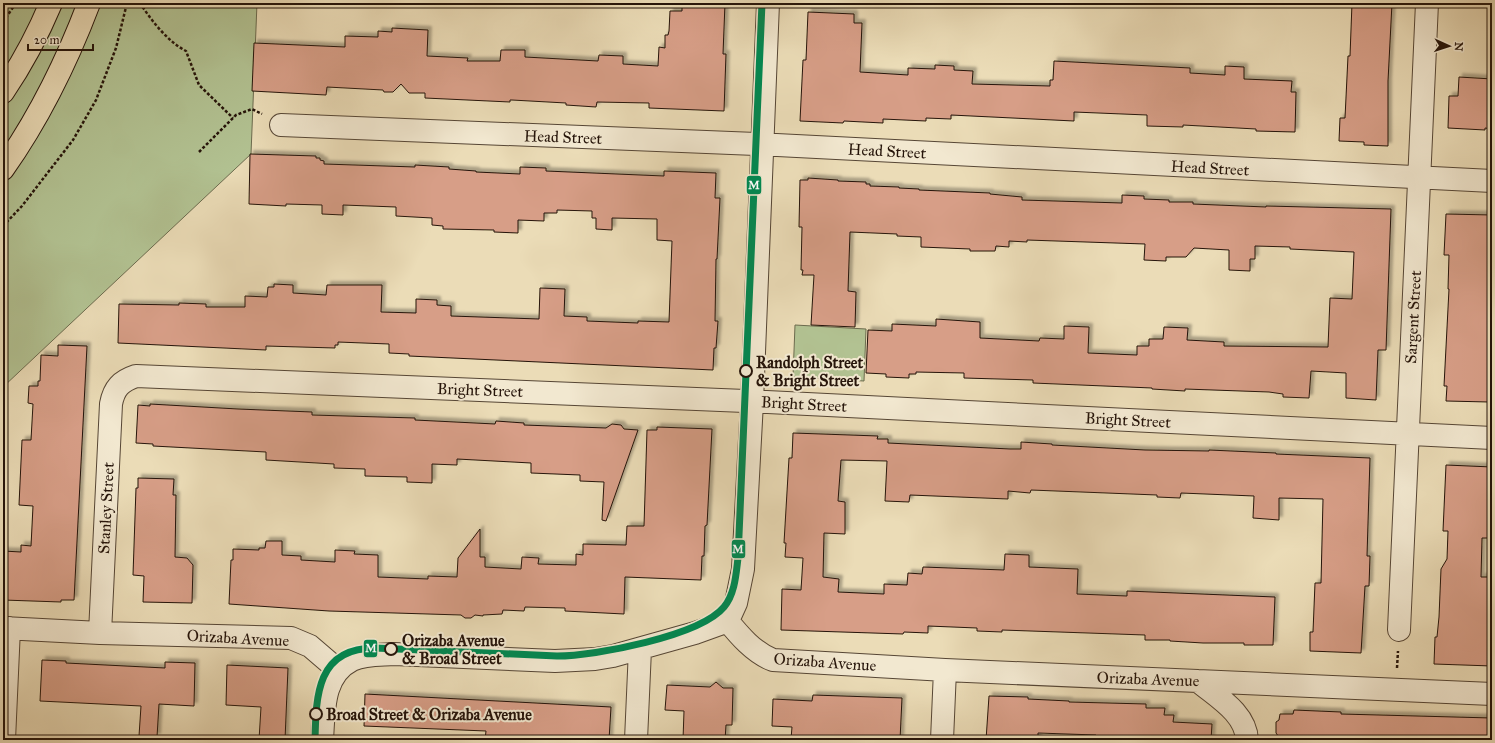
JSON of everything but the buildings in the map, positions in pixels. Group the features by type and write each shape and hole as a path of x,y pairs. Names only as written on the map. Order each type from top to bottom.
{"main road":[{"path":"3,92 20,66 51,3"},
{"path":"3,169 17,148 60,72 89,3"}],"street":[{"path":"322,740 324,705 327,690 338,670 352,660 372,655 394,654 555,662 595,659 640,649 702,631 720,624 726,619 736,603 743,569 752,402 768,3"},
{"name":"Sargent Street","path":"1399,630 1427,3"},
{"name":"Head Street","path":"282,125 762,144 1492,182"},
{"name":"Bright Street","path":"119,386 126,379 136,376 752,402 1492,438"},
{"name":"Stanley Street","path":"100,632 111,404 113,394 119,386"},
{"name":"Orizaba Avenue","path":"726,619 756,651 773,660 945,670 1492,694"},
{"path":"4,740 6,628"},
{"name":"Orizaba Avenue","path":"6,628 291,638 310,646 338,670"},
{"path":"636,740 640,649"},
{"path":"942,740 945,670"},
{"path":"1198,681 1234,711 1242,720 1247,731 1247,740"}],"path":[{"path":"3,22 16,3"},
{"path":"3,226 22,206 73,140 96,100 116,48 127,3"},
{"path":"140,3 150,19 178,47 186,51 198,85 233,118"},
{"path":"199,152 236,115 252,109 282,125"},
{"path":"1396,690 1399,630"}],"green space":[{"path":"3,3 257,3 251,154 3,387"},
{"path":"795,325 866,329 864,381 793,377"}],"transit line":[{"name":"M","path":"315,740 315,723 319,691 324,677 331,665 341,656 356,650 375,648 557,656 574,655 620,648 671,635 693,627 711,617 728,602 733,590 738,558 762,3"}],"place":[{"name":"Randolph Street & Bright Street","path":"746,371"},
{"name":"Orizaba Avenue & Broad Street","path":"391,649"},
{"name":"Broad Street & Orizaba Avenue","path":"316,714"}]}
